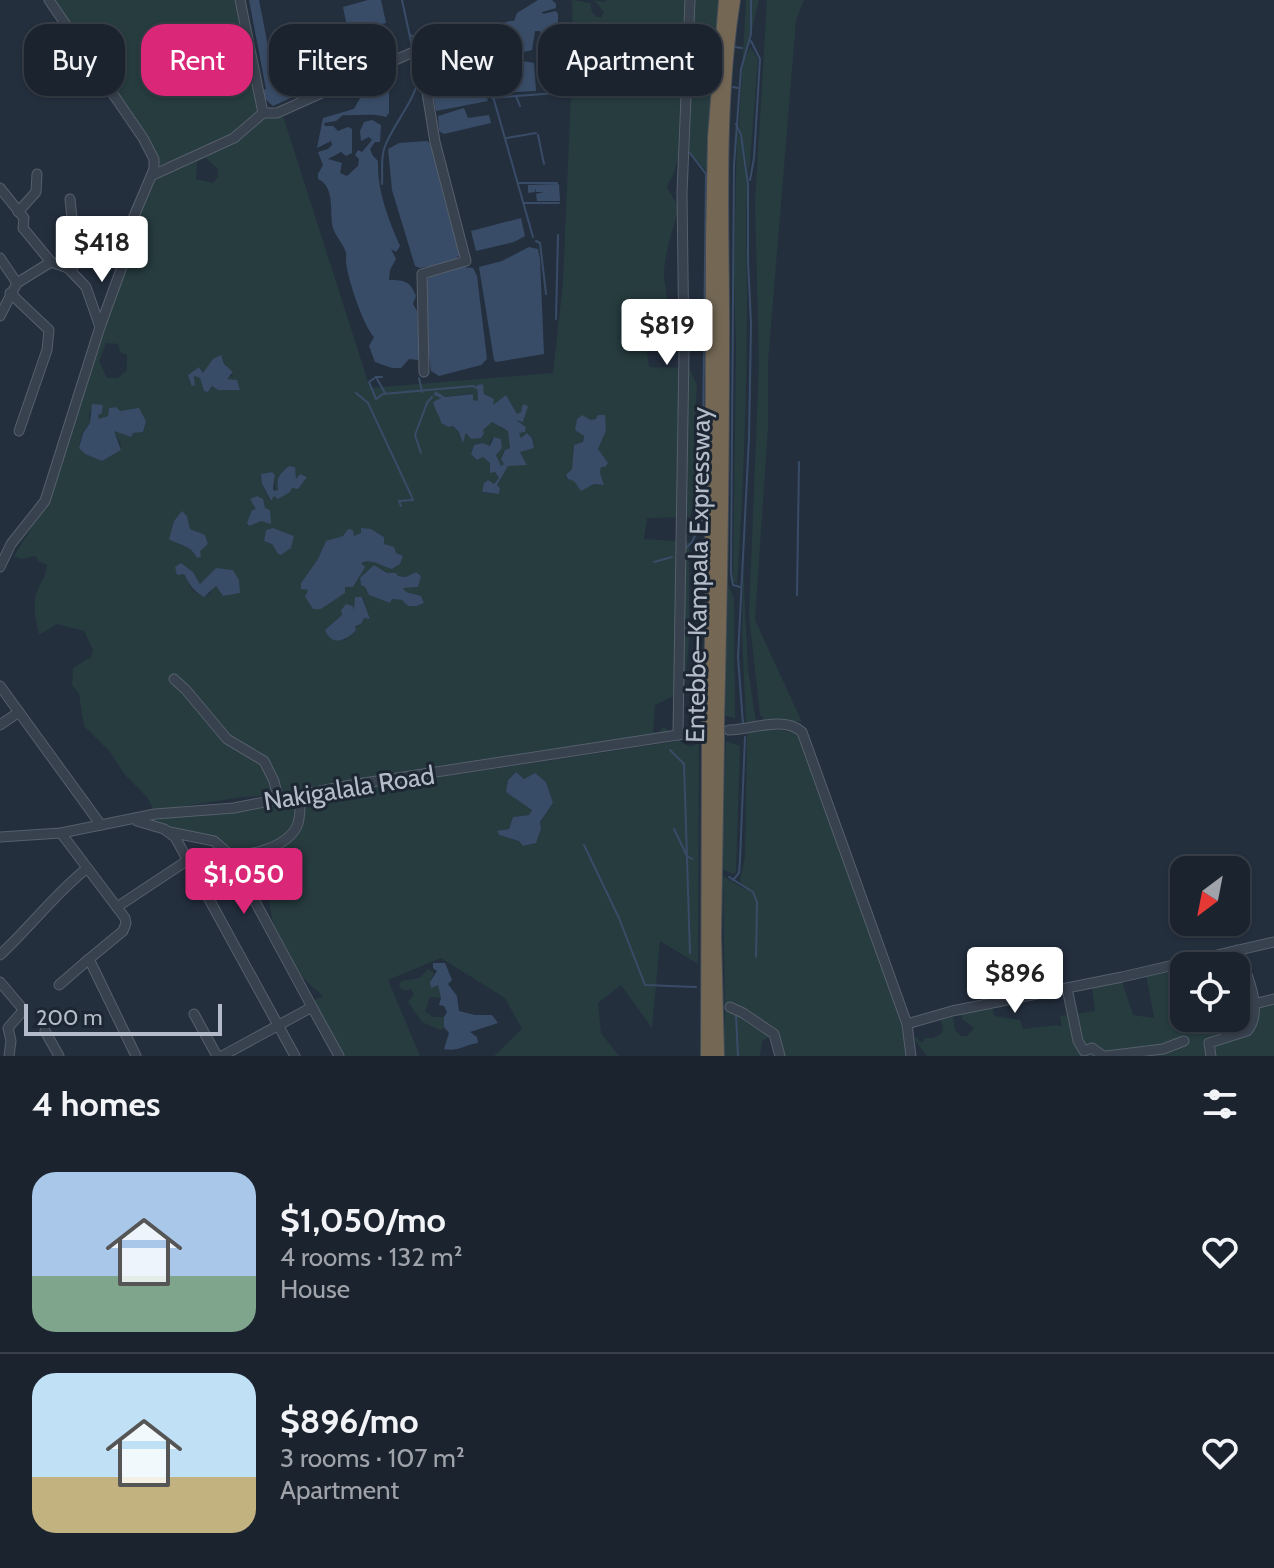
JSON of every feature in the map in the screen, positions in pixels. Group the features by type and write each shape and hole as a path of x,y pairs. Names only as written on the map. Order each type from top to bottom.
{"highway":[{"path":"713,721 714,137 725,0"},
{"name":"Entebbe–Kampala Expressway","path":"718,1056 713,721 727,48 734,0"},
{"name":"Entebbe–Kampala Expressway","path":"707,1056 713,742"}],"street":[{"path":"0,567 11,544 45,501 123,264 129,228 153,175 154,159 143,138 49,0"},
{"path":"240,0 263,113"},
{"path":"678,735 684,352 682,193 690,0"},
{"path":"153,175 234,138 263,113 277,113 420,49 435,139 466,261 422,274 424,372"},
{"path":"18,212 36,192 37,174"},
{"path":"0,188 24,218 23,228 51,262 68,268 86,287 100,327"},
{"path":"70,199 72,218 98,245"},
{"path":"68,268 110,236 129,228"},
{"path":"0,258 17,283"},
{"path":"0,316 17,283 51,262"},
{"path":"10,293 49,330 47,350 19,431"},
{"path":"174,679 227,739 264,761 278,798"},
{"path":"0,686 101,825"},
{"path":"0,725 19,712"},
{"path":"729,730 768,724 793,726 802,732 907,1024 911,1056"},
{"name":"Nakigalala Road","path":"0,837 61,833 155,814 234,808 300,794 697,732"},
{"path":"230,855 248,856 286,840 298,825 300,794"},
{"path":"134,820 170,832 214,841 230,855 339,1056"},
{"path":"170,832 295,1056"},
{"path":"59,985 125,927 125,918 61,833"},
{"path":"117,907 188,860"},
{"path":"0,955 86,869"},
{"path":"907,1024 952,1011 1274,942"},
{"path":"1211,1056 1209,1043 1251,1028 1254,1004 1237,950"},
{"path":"89,959 136,1056"},
{"path":"0,982 22,1008 8,1028 11,1041 9,1056"},
{"path":"1067,988 1078,1041 1084,1051 1092,1048 1104,1056 1163,1049 1184,1041"},
{"path":"1254,1004 1274,999"},
{"path":"194,1014 219,1056 312,1007"},
{"path":"730,1007 774,1034 780,1056"},
{"path":"45,1031 59,1056"}],"green space":[{"path":"54,0 237,0 242,24 141,24 141,96 253,96 253,79 260,113 228,138 160,165 118,96 125,96 125,24 70,24"},
{"path":"572,0 591,3 593,13 601,18 604,12 594,0 687,0 683,23 573,24"},
{"path":"695,0 719,0 717,24 694,24"},
{"path":"746,0 759,0 745,59 750,47 758,59 749,174 739,124"},
{"path":"767,0 804,0 796,20 768,363 768,427 755,620 802,722 765,720 760,715 749,616 759,362 755,202"},
{"path":"571,96 683,96 681,143 667,187 679,208 665,265 666,305 655,314 642,308 637,320 646,343 649,367 689,368 697,385 694,437 697,469 690,517 647,518 644,539 689,542 689,641 684,691 655,705 653,732 658,733 663,727 669,731 668,735 626,738 510,759 313,788 303,793 440,777 679,741 690,747 699,743 698,964 660,941 652,1028 621,985 598,1003 601,1033 619,1056 494,1056 522,1029 505,998 441,958 388,980 420,1056 342,1056 312,1001 323,996 299,972 282,948 273,921 268,887 249,895 228,858 214,841 196,832 146,819 287,795 242,797 154,811 148,798 84,726 79,694 72,685 73,668 91,657 93,650 84,631 57,624 39,635 35,600 47,565 38,561 36,556 21,559 14,556 50,498 78,400 125,265 132,228 152,182 213,148 235,140 262,118 283,116 370,388 553,373 563,283","holes":["206,158 218,169 218,177 213,183 196,179 197,162","106,343 118,344 120,352 127,355 127,370 118,378 107,378 99,361","221,355 224,364 233,372 232,376 226,377 227,380 236,380 240,389 218,390 212,386 208,392 204,391 200,378 193,376 195,385 190,385 188,375 199,367 204,374 213,359","482,384 484,394 493,399 493,405 506,395 517,414 521,413 523,404 527,406 524,421 516,420 526,427 525,432 519,433 521,438 527,433 533,438 534,448 520,451 527,465 508,465 497,485 499,494 482,493 484,483 488,480 494,484 499,478 495,472 490,472 490,463 482,456 477,460 471,454 474,445 483,443 490,446 494,437 501,439 502,448 496,455 501,467 504,451 510,448 509,431 492,422 482,430 484,434 481,438 471,439 466,433 463,442 453,426 441,423 433,402 441,398 435,392 445,397 473,393 473,401 478,401 477,385","93,405 103,406 102,413 97,414 99,419 108,416 109,408 115,407 120,411 139,409 146,421 143,431 133,433 131,437 112,430 121,450 102,461 85,454 79,447 82,433 90,423 89,414","582,415 591,420 604,415 606,431 598,449 607,463 601,467 600,473 604,485 594,484 581,490 574,480 566,476 572,469 574,445 582,443 584,436 576,430 577,419","289,466 295,467 295,480 300,474 307,477 298,489 292,487 290,492 278,498 275,495 271,501 262,485 261,474 272,472 275,475 275,491 278,490 281,473","182,512 187,517 189,529 205,535 208,543 199,551 201,557 197,558 188,548 170,539 174,521","273,528 294,536 291,548 281,555 272,544 264,541 266,530","348,529 353,531 354,536 362,533 362,529 384,537 384,544 403,556 400,564 392,569 373,562 360,564 364,567 353,587 344,587 345,593 321,609 313,609 305,597 308,590 302,589 301,583 326,542 343,536","181,563 193,572 200,584 216,568 232,570 239,580 239,592 223,596 213,586 211,593 204,597 193,591 184,574 177,574 176,567","374,565 398,576 406,577 416,572 421,576 418,587 403,587 405,592 421,596 424,603 408,606 402,600 392,599 390,603 369,595 360,578","355,597 363,597 370,619 364,618 361,624 354,626 356,630 345,640 332,639 325,630 342,615 341,609 346,605 352,606 355,612","515,772 524,779 535,773 546,782 553,803 540,823 536,843 523,846 519,841 497,832 509,829 513,817 529,815 532,809 506,792 508,780"]},
{"path":"691,96 711,96 707,172 688,150"},
{"path":"737,131 747,178 747,317 737,584 733,581"},
{"path":"743,566 748,669 756,722 750,724 746,722 742,635"},
{"path":"728,584 734,599 735,718 725,716"},
{"path":"769,728 798,733 906,1024 910,1056 777,1056 769,1037 762,1041 760,1056 722,1056 725,1019 723,876 746,890 740,880 745,857 747,734"},
{"path":"726,741 740,746 736,872 733,874 720,868"},
{"path":"428,969 434,973 430,982 432,987 438,984 441,998 430,997 425,1011 433,1017 444,1017 444,1028 440,1030 422,1022 408,1002 414,994 411,989 405,991 399,987 401,981 420,978"},
{"path":"1170,969 1170,1032 1250,1032 1250,1003 1272,999 1274,993 1274,1056 927,1056 914,1039 917,1037 923,1042 925,1038 942,1033 939,1017 952,1012 955,1030 961,1036 967,1036 974,1028 962,1019 961,1011 992,1004 994,1016 1020,1020 1023,1029 1062,1027 1060,1016 1095,1011 1092,986 1122,981 1133,1015 1154,1018 1146,974"}],"water":[{"path":"249,0 259,0 269,51 269,96 295,96 273,106 265,99 263,90 266,89"},
{"path":"381,0 386,23 346,24 343,7"},
{"path":"538,0 552,0 556,8 542,12 556,11 558,24 538,24 532,50 524,52 522,24 500,24 514,21 517,13"},
{"path":"522,62 534,63 536,91 522,92"},
{"path":"361,96 389,96 389,113 386,117 343,115 336,121 324,123 338,131 348,127 352,129 352,153 346,156 341,152 328,159 342,163 340,173 347,176 358,166 359,159 355,155 358,150 362,152 372,140 369,137 361,141 360,131 364,122 372,120 381,125 380,142 375,142 370,149 378,161 384,204 400,246 396,252 391,249 396,259 389,280 406,282 416,296 413,304 417,311 420,357 418,360 409,359 401,368 375,362 369,346 374,337 357,302 347,270 346,251 333,228 330,194 318,179 323,165 318,152 332,145 331,141 317,148 323,118 354,109"},
{"path":"433,96 486,96 488,101 436,111"},
{"path":"464,108 468,118 489,115 491,123 444,134 439,131 438,116"},
{"path":"427,141 432,145 462,251 450,262 420,268 415,266 392,190 388,149 399,143"},
{"path":"559,184 560,201 537,201 536,194 544,192 536,192 535,188 535,192 528,193 528,185"},
{"path":"521,218 525,236 514,242 476,251 471,231"},
{"path":"529,247 538,249 540,259 544,354 496,362 479,267 502,261"},
{"path":"473,268 477,276 487,359 481,365 439,376 431,371 425,327 425,281 436,272"},
{"path":"221,355 224,364 233,372 227,379 237,380 240,390 218,390 212,386 208,392 204,391 200,378 194,376 195,386 191,385 188,375 199,367 203,373 213,359"},
{"path":"483,384 484,394 494,399 493,405 506,395 517,414 521,412 523,404 528,406 523,422 516,420 526,427 525,432 519,433 521,438 527,433 532,438 534,448 520,452 527,465 508,466 497,485 499,494 482,492 484,483 488,480 494,484 499,478 495,472 490,473 490,463 483,457 477,460 471,454 474,445 483,443 490,446 494,437 501,439 502,448 496,455 501,466 504,464 501,459 505,450 510,448 508,431 492,422 483,430 481,438 471,439 466,433 463,443 453,426 441,423 433,402 441,398 434,395 435,391 445,397 473,394 473,400 478,401 477,385"},
{"path":"92,404 103,405 99,419 108,416 109,408 116,407 120,411 139,408 146,421 143,432 133,433 131,437 114,431 121,450 102,461 85,454 79,448 90,423"},
{"path":"582,415 591,420 605,415 606,431 598,449 608,463 601,467 604,485 594,484 581,491 566,475 572,469 574,445 583,442 584,436 575,430 577,419"},
{"path":"289,466 295,467 296,479 300,474 307,477 298,489 292,488 278,499 274,496 271,501 262,484 261,474 272,472 275,475 275,491 278,490 279,476"},
{"path":"257,496 270,510 271,524 261,521 249,526 247,523 252,510 256,509 250,499"},
{"path":"182,511 187,516 190,529 205,535 208,544 200,551 201,557 197,558 188,548 169,539 174,521"},
{"path":"273,528 294,536 291,548 281,555 272,544 264,541 266,530"},
{"path":"361,528 371,529 384,537 384,544 394,547 396,553 403,556 400,564 392,569 373,562 361,563 365,567 353,587 345,587 345,593 321,609 313,609 305,597 308,590 301,589 301,583 326,541 343,536 348,529 353,530 354,536 361,533"},
{"path":"181,563 193,572 200,584 216,568 233,570 239,580 240,593 223,596 216,586 204,597 192,587 184,574 177,575 175,567"},
{"path":"374,565 398,576 406,577 416,572 421,576 418,587 403,588 406,592 421,596 424,603 408,606 402,600 392,599 390,603 369,595 360,578"},
{"path":"355,597 362,597 370,619 364,618 348,637 331,639 325,630 342,615 341,610 346,604 353,606 354,611"},
{"path":"516,772 524,779 535,773 546,782 553,803 540,822 536,843 523,846 519,841 499,835 497,831 509,829 513,817 529,815 532,810 506,792 508,780"},
{"path":"433,963 445,963 452,980 448,984 457,996 459,1011 492,1015 498,1023 470,1032 477,1037 478,1043 444,1049 449,1033 444,1027 447,1012 444,1006 439,1005 438,985 431,988 430,982 437,971"}],"waterway":[{"path":"402,0 412,46"},
{"path":"740,587 733,585 731,573 734,165 741,69 751,34 751,0"},
{"path":"750,180 760,59 751,41"},
{"path":"735,47 742,48"},
{"path":"733,87 738,88"},
{"path":"522,96 538,94"},
{"path":"382,184 385,146 412,96"},
{"path":"423,96 424,101"},
{"path":"493,96 533,237"},
{"path":"492,98 516,96 520,106"},
{"path":"736,124 741,135 748,184 751,324 749,438 738,657 743,724"},
{"path":"507,138 536,133"},
{"path":"538,135 544,164"},
{"path":"687,547 702,521 706,174 690,153"},
{"path":"518,183 557,183"},
{"path":"524,203 559,203"},
{"path":"556,319 558,235"},
{"path":"536,241 540,243 546,294"},
{"path":"376,377 369,382 376,399 383,394 477,388"},
{"path":"382,377 376,377 385,393"},
{"path":"419,378 422,392"},
{"path":"356,393 368,403 413,500 399,501 401,506"},
{"path":"421,453 415,435 432,397"},
{"path":"797,595 799,462"},
{"path":"654,562 672,557"},
{"path":"733,880 739,873 745,737"},
{"path":"670,750 684,764 690,953"},
{"path":"674,829 687,856 692,859"},
{"path":"584,845 619,918 645,985 696,987"},
{"path":"729,877 753,892 757,902 756,957"},
{"path":"736,1015 738,1056"}]}
